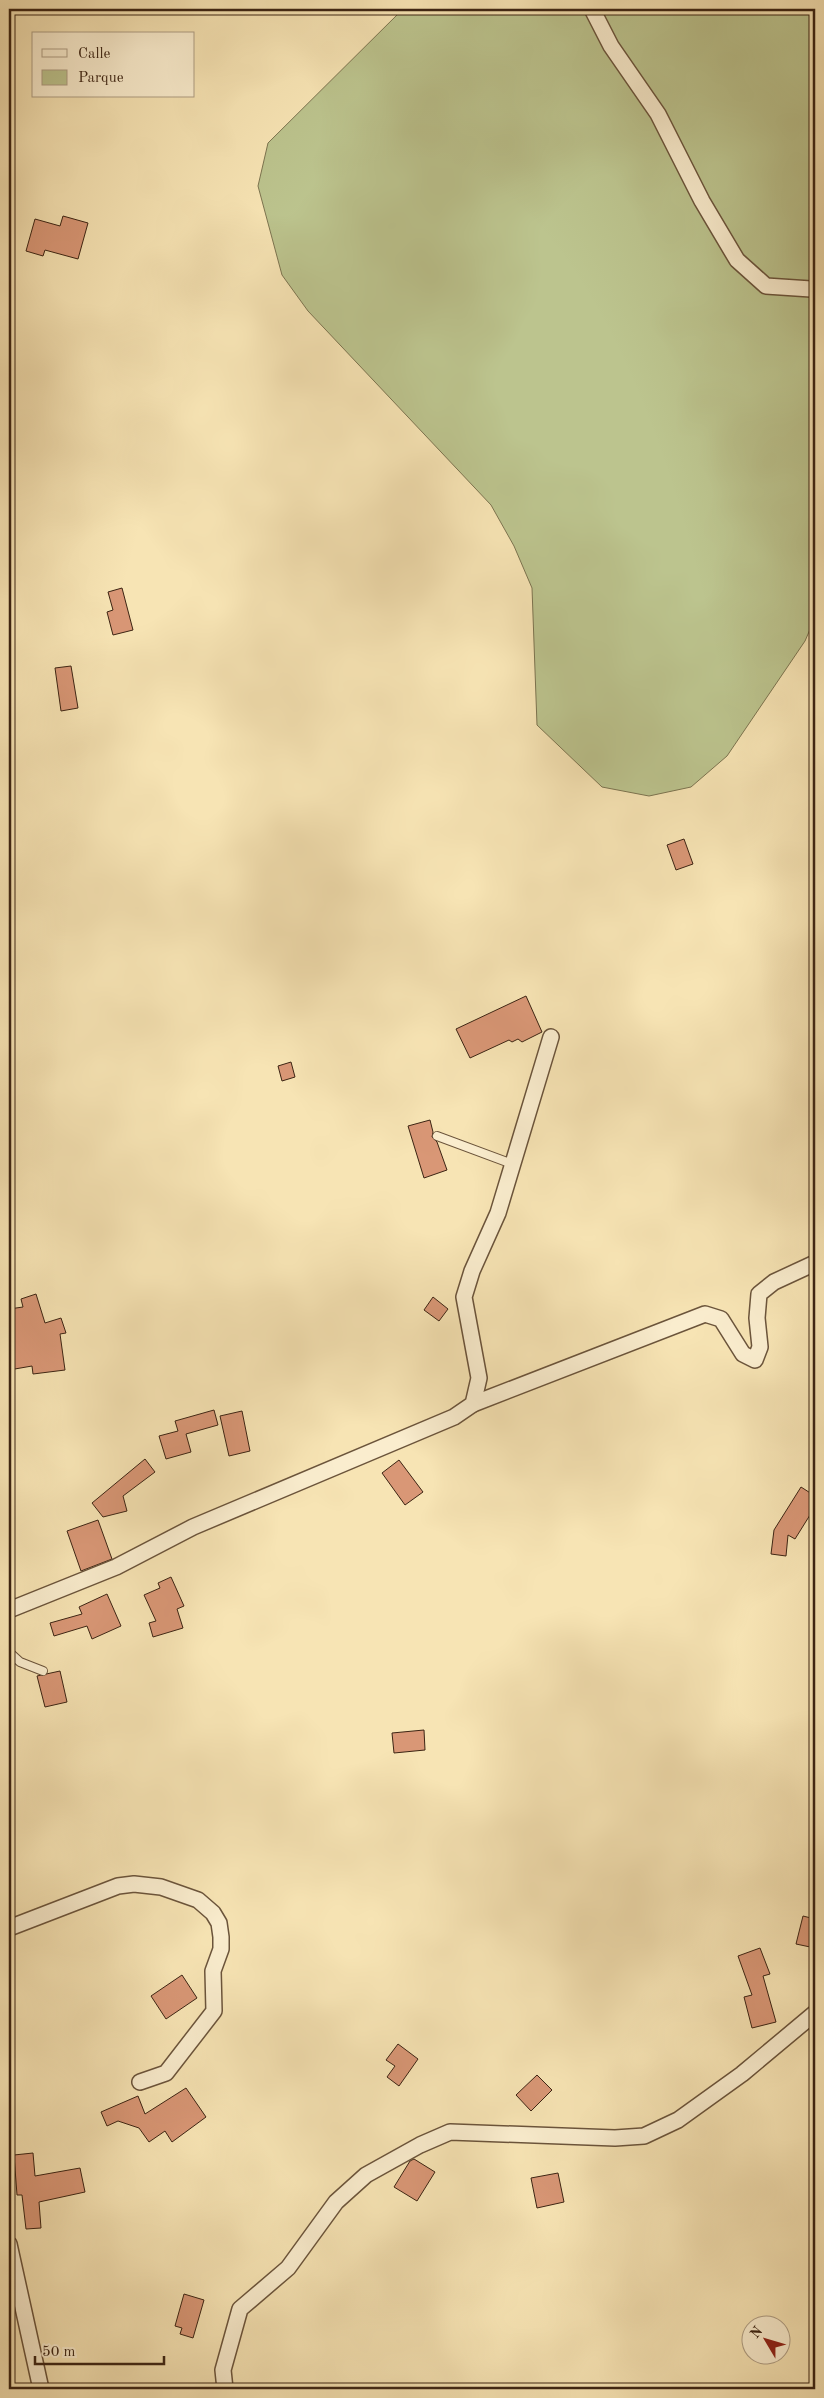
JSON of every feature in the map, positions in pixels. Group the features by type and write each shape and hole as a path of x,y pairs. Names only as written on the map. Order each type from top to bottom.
{"street":[{"path":"592,9 611,46 658,114 702,201 738,260 766,286 815,288"},
{"path":"473,1404 479,1378 464,1297 472,1271 498,1214 515,1165 551,1037"},
{"path":"9,1613 116,1567 193,1527 454,1417 473,1404 705,1314 721,1319 743,1354 755,1360 760,1347 757,1318 760,1294 774,1282 815,1263"},
{"path":"9,1928 118,1886 134,1884 160,1887 198,1900 213,1913 219,1923 221,1937 221,1949 213,1971 214,2011 166,2073 140,2082"},
{"path":"225,2389 223,2370 240,2309 288,2268 336,2202 366,2176 420,2145 450,2132 615,2138 644,2136 678,2120 742,2074 815,2013"},
{"path":"9,2244 41,2389"}],"lane":[{"path":"437,1136 515,1165"},
{"path":"9,1652 20,1662 43,1671"}],"green space":[{"path":"403,9 815,9 815,618 805,641 727,756 691,787 649,796 602,787 537,725 532,588 514,546 491,505 308,311 282,275 258,186 268,143"}],"building":[{"path":"63,216 88,223 78,259 45,250 43,256 26,251 35,219 60,226"},
{"path":"122,588 133,630 113,635 107,612 113,610 108,592"},
{"path":"71,666 78,708 61,711 55,668"},
{"path":"684,839 693,864 676,870 667,845"},
{"path":"526,996 542,1032 522,1042 518,1039 512,1042 509,1040 470,1058 456,1029"},
{"path":"291,1062 295,1077 282,1081 278,1066"},
{"path":"430,1120 433,1132 432,1137 437,1142 447,1170 424,1178 408,1126"},
{"path":"36,1294 45,1323 61,1318 66,1333 60,1334 65,1370 33,1374 32,1366 9,1370 9,1309 23,1307 21,1299"},
{"path":"433,1297 448,1309 439,1321 424,1310"},
{"path":"214,1410 218,1425 186,1434 191,1452 166,1459 159,1436 178,1431 175,1421"},
{"path":"242,1411 250,1451 229,1456 220,1416"},
{"path":"145,1459 155,1472 123,1496 127,1511 103,1517 92,1503"},
{"path":"399,1460 423,1492 405,1505 382,1473"},
{"path":"801,1487 815,1496 815,1507 795,1539 788,1535 786,1556 771,1554 774,1530"},
{"path":"98,1520 112,1559 81,1571 67,1531"},
{"path":"171,1577 184,1606 177,1609 183,1628 153,1637 149,1623 156,1621 144,1595 160,1588 158,1583"},
{"path":"107,1594 121,1626 92,1639 87,1626 54,1636 50,1623 82,1614 79,1607"},
{"path":"60,1671 67,1702 45,1707 37,1676"},
{"path":"424,1730 425,1750 394,1753 392,1733"},
{"path":"803,1916 815,1919 815,1948 796,1944"},
{"path":"760,1948 770,1974 763,1976 776,2022 752,2028 744,1997 752,1995 738,1956"},
{"path":"182,1975 197,1998 166,2019 151,1996"},
{"path":"398,2044 418,2059 399,2086 387,2077 395,2066 386,2060"},
{"path":"537,2075 552,2090 531,2111 516,2095"},
{"path":"186,2088 206,2117 172,2142 165,2131 149,2142 139,2128 118,2121 107,2126 101,2112 138,2096 145,2114"},
{"path":"33,2153 35,2176 80,2168 85,2192 39,2202 41,2228 26,2229 22,2195 17,2195 14,2155"},
{"path":"414,2159 435,2172 417,2201 394,2187 410,2161"},
{"path":"558,2173 564,2202 537,2208 531,2178"},
{"path":"184,2294 204,2300 193,2338 180,2334 182,2328 175,2326"}]}
